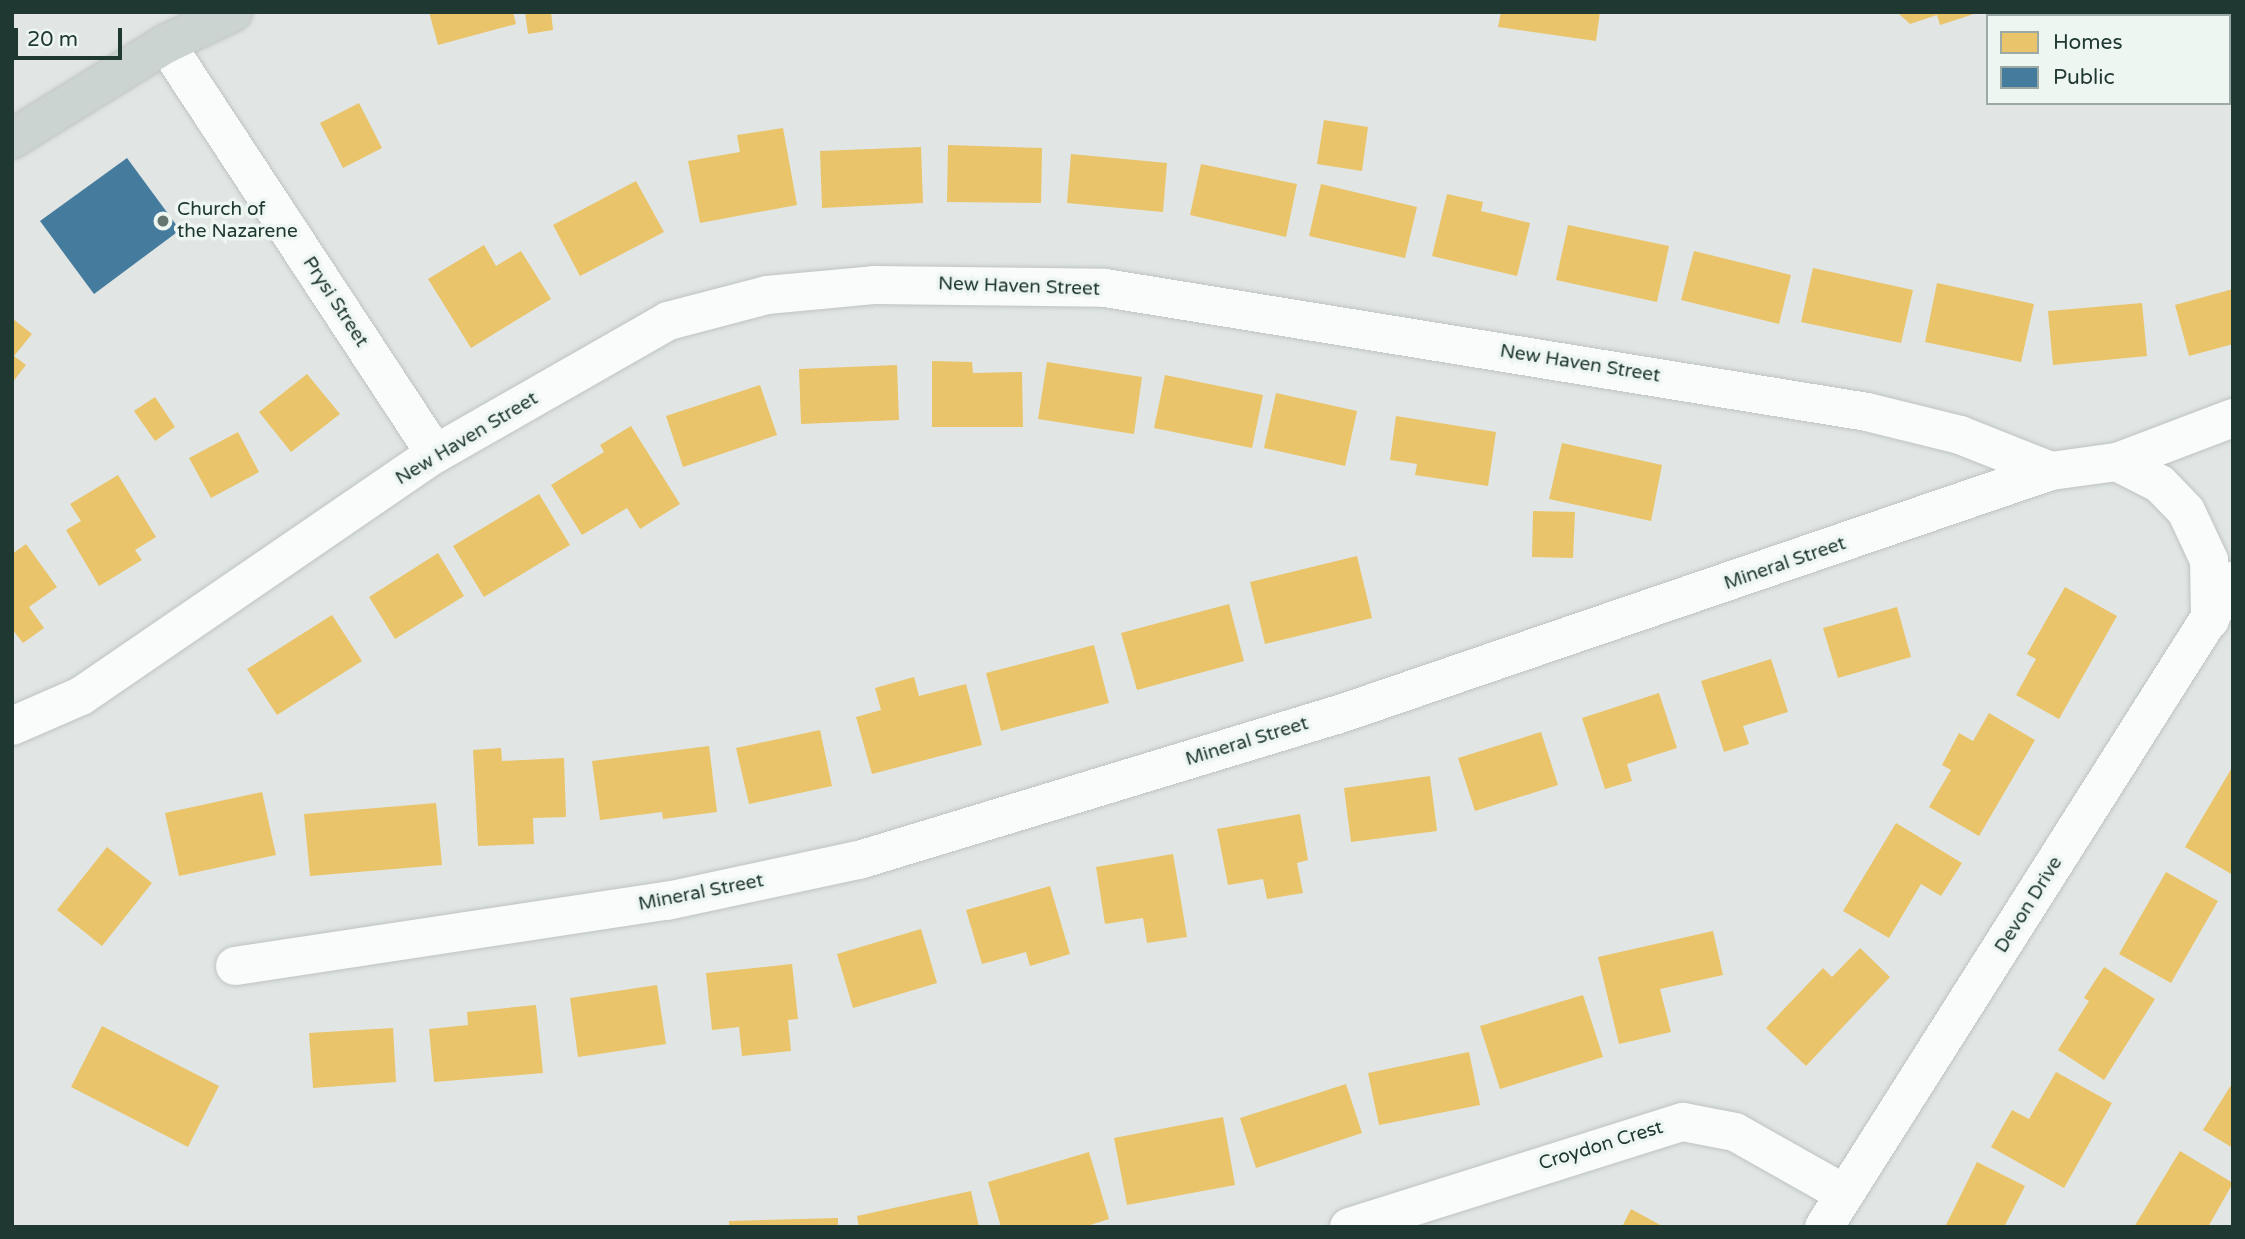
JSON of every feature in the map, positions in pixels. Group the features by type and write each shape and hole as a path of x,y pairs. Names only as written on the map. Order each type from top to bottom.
{"main road":[{"path":"12,139 166,44 233,12"}],"street":[{"name":"Prysi Street","path":"166,44 435,454"},
{"name":"New Haven Street","path":"12,726 81,696 435,454 668,321 767,295 874,285 1105,288 1854,410 1960,435 2051,471"},
{"name":"Mineral Street","path":"235,966 667,901 859,860 1337,715 2051,471 2117,462 2233,418"},
{"path":"2117,462 2160,484 2197,529 2209,560 2210,620"},
{"name":"Devon Drive","path":"1824,1227 2233,581"},
{"name":"Croydon Crest","path":"1349,1227 1683,1122 1735,1132 1845,1194"}],"building: Homes":[{"path":"429,12 513,12 516,24 438,45"},
{"path":"525,12 551,12 553,30 528,34"},
{"path":"1501,12 1600,12 1596,41 1498,27"},
{"path":"1897,12 1977,13 1940,25 1937,15 1910,24"},
{"path":"359,103 382,148 343,168 320,123"},
{"path":"1324,120 1368,127 1362,171 1317,164"},
{"path":"783,128 797,205 700,223 688,161 740,152 737,135"},
{"path":"948,145 1042,148 1041,203 947,202"},
{"path":"921,147 923,203 822,208 820,151"},
{"path":"1071,154 1167,163 1163,212 1067,203"},
{"path":"1201,164 1297,184 1286,237 1190,215"},
{"path":"636,181 664,232 580,276 553,225"},
{"path":"1321,184 1417,207 1405,258 1309,236"},
{"path":"1447,194 1483,202 1481,211 1530,223 1517,276 1432,256"},
{"path":"1568,225 1669,246 1657,302 1556,280"},
{"path":"484,245 496,266 521,251 551,299 471,348 428,279"},
{"path":"1694,251 1791,275 1779,324 1681,300"},
{"path":"1813,268 1913,290 1901,343 1801,322"},
{"path":"1937,283 2034,304 2021,362 1925,342"},
{"path":"2233,289 2233,344 2189,356 2175,305"},
{"path":"2142,303 2147,356 2053,365 2048,311"},
{"path":"12,318 32,334 14,356 26,365 12,383"},
{"path":"932,361 972,362 973,373 1022,372 1023,427 932,427"},
{"path":"1047,362 1142,377 1134,434 1038,419"},
{"path":"897,365 899,420 801,424 799,369"},
{"path":"307,374 340,414 291,452 259,412"},
{"path":"1165,375 1263,395 1252,448 1154,428"},
{"path":"760,385 777,435 683,467 666,416"},
{"path":"1276,393 1357,411 1345,466 1264,448"},
{"path":"155,397 175,427 155,441 134,411"},
{"path":"1396,416 1496,432 1488,486 1415,475 1417,464 1390,460"},
{"path":"631,426 680,504 640,529 627,508 582,535 551,485 604,452 600,445"},
{"path":"238,432 259,472 211,498 189,458"},
{"path":"1562,443 1662,465 1651,521 1549,499"},
{"path":"118,475 156,537 135,550 142,560 99,586 66,530 81,521 70,504"},
{"path":"539,494 570,545 484,597 453,546"},
{"path":"1533,511 1575,512 1573,558 1532,557"},
{"path":"26,544 57,587 29,607 44,628 23,643 12,629 12,554"},
{"path":"438,553 464,596 395,639 369,597"},
{"path":"1357,556 1372,618 1265,644 1250,582"},
{"path":"2065,587 2117,616 2059,719 2016,695 2036,659 2027,654"},
{"path":"1229,604 1244,661 1137,690 1121,633"},
{"path":"1897,607 1911,657 1838,678 1823,628"},
{"path":"332,615 362,661 277,715 247,669"},
{"path":"1094,645 1109,703 1001,731 986,673"},
{"path":"1771,659 1788,712 1743,726 1749,744 1724,752 1701,681"},
{"path":"914,677 919,696 966,684 982,745 872,774 856,717 881,710 875,688"},
{"path":"1659,693 1677,748 1627,764 1632,781 1605,789 1582,718"},
{"path":"1989,713 2035,740 1979,836 1929,807 1951,770 1942,765 1959,733 1973,741"},
{"path":"820,730 832,786 749,804 736,748"},
{"path":"1541,732 1558,785 1475,811 1458,758"},
{"path":"709,746 717,812 663,819 662,812 600,820 592,761"},
{"path":"501,748 502,761 564,758 566,817 533,818 534,844 478,846 473,750"},
{"path":"2233,766 2233,875 2185,847"},
{"path":"1430,776 1437,831 1351,842 1344,788"},
{"path":"262,792 276,855 179,876 165,813"},
{"path":"436,803 442,865 310,876 304,814"},
{"path":"1300,814 1308,860 1297,863 1303,893 1267,899 1263,879 1228,885 1217,829"},
{"path":"1896,823 1962,863 1941,896 1921,884 1889,938 1843,911"},
{"path":"107,847 152,883 102,946 57,910"},
{"path":"1173,854 1187,937 1147,943 1143,918 1105,924 1096,867"},
{"path":"2166,872 2218,901 2171,983 2119,954"},
{"path":"1050,886 1070,954 1030,966 1026,952 982,964 966,910"},
{"path":"921,929 937,983 853,1008 837,954"},
{"path":"1713,931 1723,975 1660,989 1671,1032 1619,1044 1598,957"},
{"path":"1860,948 1890,977 1806,1066 1766,1028 1823,968 1832,977"},
{"path":"792,964 798,1019 788,1020 791,1051 742,1056 739,1027 712,1030 706,973"},
{"path":"2104,967 2155,999 2104,1080 2058,1050 2089,1001 2084,998"},
{"path":"657,985 666,1044 578,1057 570,998"},
{"path":"1583,995 1603,1057 1500,1089 1480,1026"},
{"path":"536,1005 543,1073 434,1082 429,1029 468,1025 467,1012"},
{"path":"102,1026 219,1086 188,1147 71,1087"},
{"path":"393,1028 396,1082 313,1088 309,1033"},
{"path":"1469,1052 1480,1105 1379,1125 1368,1073"},
{"path":"2056,1072 2112,1103 2064,1188 1991,1147 2012,1110 2029,1119"},
{"path":"2233,1082 2233,1148 2203,1130"},
{"path":"1346,1084 1362,1133 1256,1168 1240,1118"},
{"path":"1223,1117 1235,1185 1127,1205 1114,1138"},
{"path":"2180,1151 2233,1183 2208,1227 2134,1227"},
{"path":"1089,1152 1109,1219 1084,1227 1001,1227 988,1182"},
{"path":"1977,1162 2025,1186 2004,1227 1945,1227"},
{"path":"971,1191 979,1227 859,1227 857,1216"},
{"path":"1631,1209 1664,1227 1622,1227"},
{"path":"838,1218 838,1227 729,1227 729,1221"}],"building: Public":[{"path":"127,158 180,230 94,294 40,221"}],"place":[{"name":"Church of the Nazarene","path":"163,221"}]}
